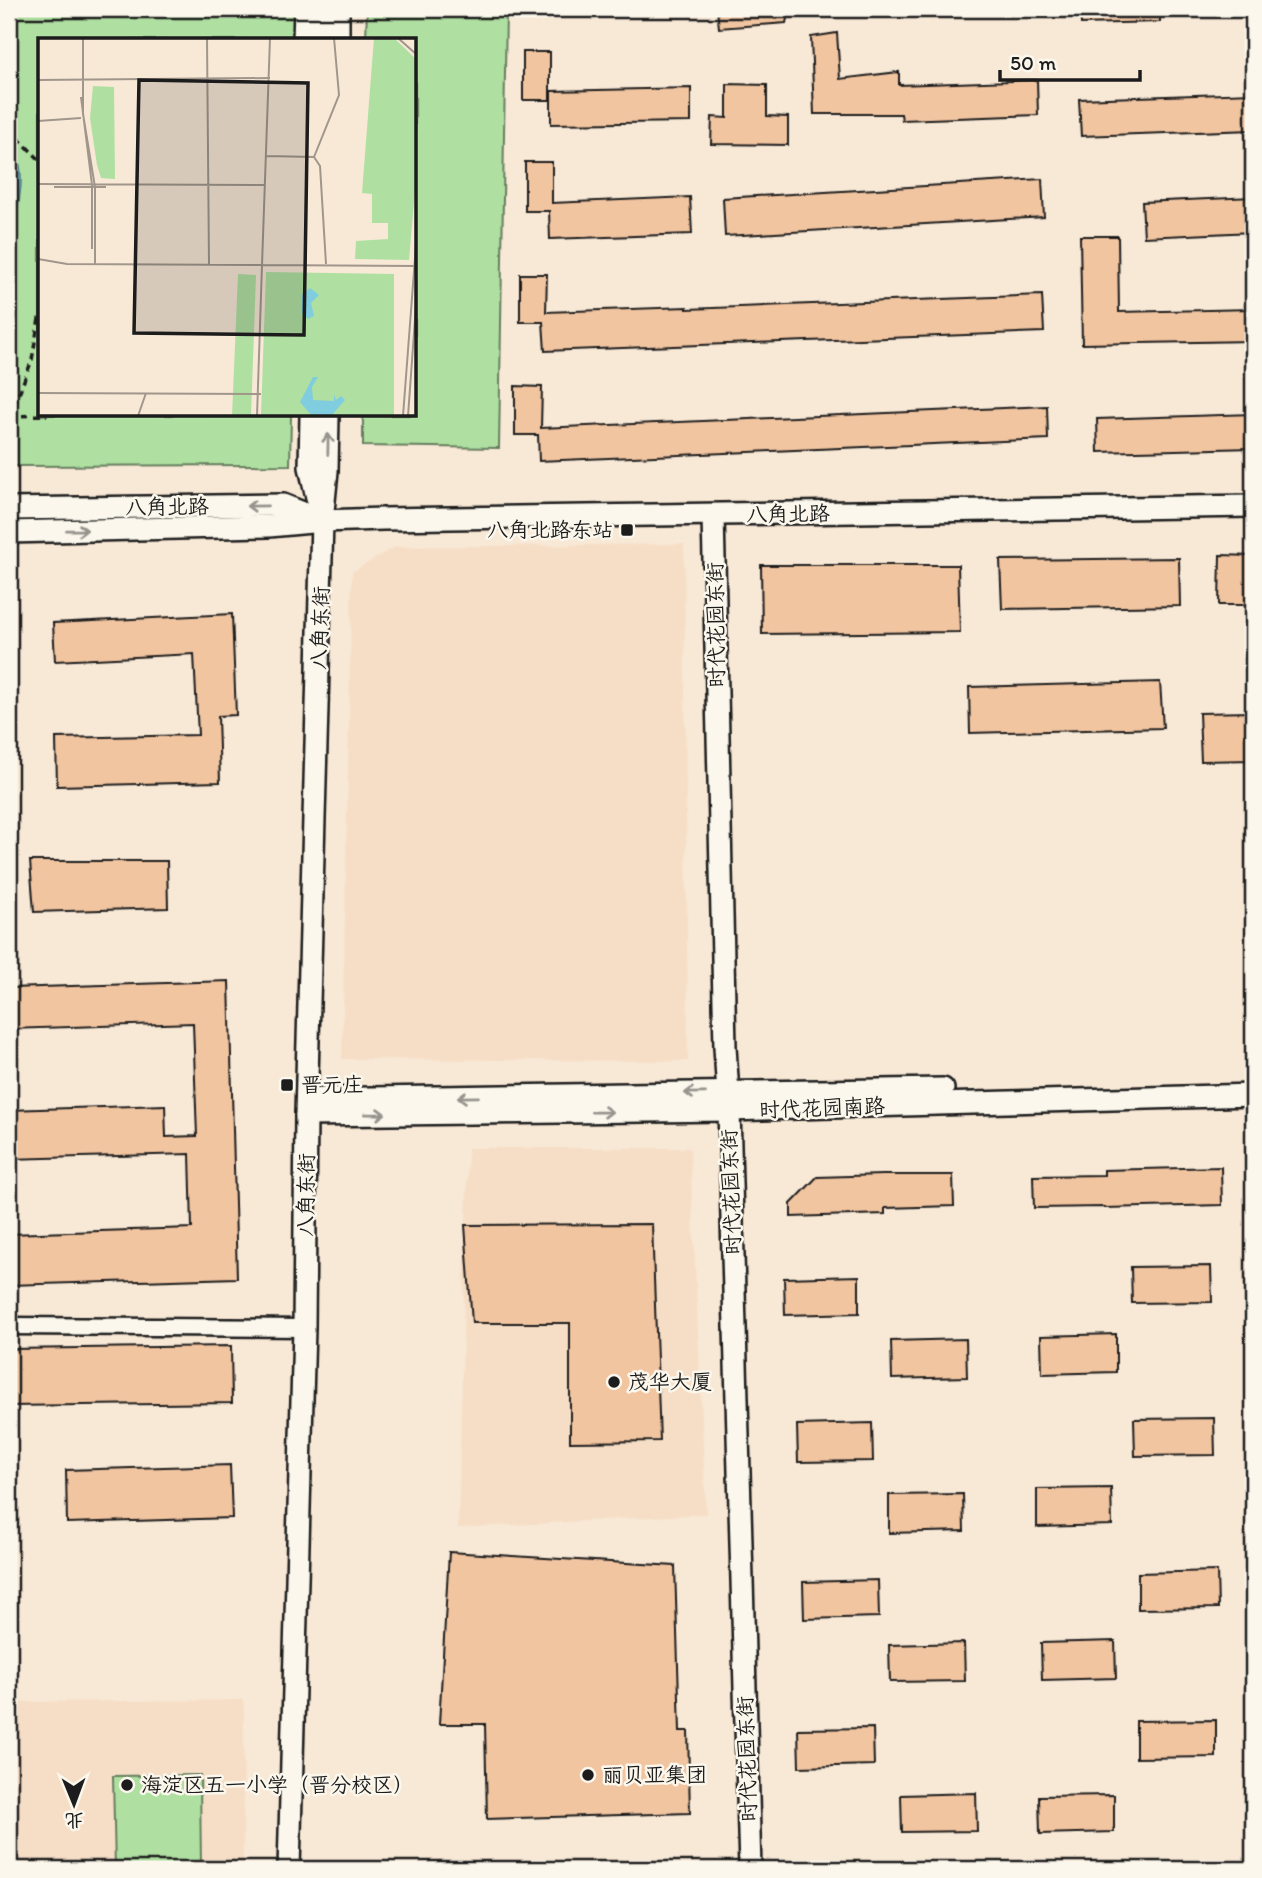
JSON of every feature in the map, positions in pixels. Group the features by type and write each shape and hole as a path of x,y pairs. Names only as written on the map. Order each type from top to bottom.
{"street":[{"path":"304,38 305,9"},
{"path":"321,9 321,38"},
{"path":"338,9 338,38"},
{"name":"八角东街","path":"311,416 310,467 322,521"},
{"name":"八角东街","path":"289,1869 322,521 327,471 328,416"},
{"name":"八角北路","path":"9,509 284,505 322,521"},
{"name":"八角北路","path":"9,532 269,526 322,521 1253,506"},
{"name":"时代花园东街","path":"713,515 725,1047 729,1102 750,1869"},
{"name":"时代花园南路","path":"729,1102 1253,1084"},
{"name":"时代花园南路","path":"307,1107 1253,1095"},
{"path":"9,1326 304,1328"}],"path":[{"path":"9,130 38,158"},
{"path":"38,325 32,360 9,416 38,415"}],"shaded area":[{"path":"684,544 688,1061 342,1059 352,572 395,547"},
{"path":"468,1148 690,1148 706,1514 458,1528"},
{"name":"海淀区五一小学（晋分校区）","path":"244,1700 243,1869 11,1869 10,1702"}],"green space":[{"path":"9,9 300,9 299,38 38,38 38,416 291,416 290,465 9,466"},
{"path":"367,9 506,9 499,448 363,446 363,416 416,416 416,38 366,38"},
{"path":"200,1775 201,1869 115,1869 113,1776"}],"water":[{"path":"9,147 19,163 21,187 9,229"},
{"path":"9,265 17,307 9,331"}],"building":[{"path":"717,9 789,9 786,23 719,28"},
{"path":"1080,9 1160,9 1160,22 1081,24"},
{"path":"837,33 840,79 899,72 899,85 1037,80 1038,115 902,120 901,114 814,114 811,37"},
{"path":"523,52 550,52 550,100 523,100"},
{"path":"727,84 767,85 767,116 788,117 788,145 711,144 712,117 727,118"},
{"path":"691,88 691,122 551,124 551,91"},
{"path":"1253,93 1253,130 1081,136 1079,99"},
{"path":"525,162 552,162 552,203 690,197 692,234 550,239 549,211 525,211"},
{"path":"1042,179 1044,217 725,236 723,198"},
{"path":"1253,197 1253,232 1144,237 1142,202"},
{"path":"1080,236 1118,236 1119,312 1253,309 1253,341 1082,344"},
{"path":"520,274 547,274 546,312 1042,295 1044,332 545,351 543,322 520,322"},
{"path":"515,386 542,387 541,428 1047,406 1048,439 539,461 538,435 515,435"},
{"path":"1253,414 1253,448 1098,452 1097,419"},
{"path":"1220,555 1253,556 1253,605 1219,605"},
{"path":"1179,558 1180,606 1002,609 1000,560"},
{"path":"761,565 958,565 960,632 762,634"},
{"path":"232,614 236,715 218,716 220,782 57,786 56,738 198,735 194,654 55,661 53,623"},
{"path":"1160,682 1163,728 970,733 969,687"},
{"path":"1253,712 1253,760 1201,761 1199,713"},
{"path":"30,861 167,861 168,908 34,912"},
{"path":"229,981 237,1278 9,1285 9,1234 192,1228 190,1154 9,1159 9,1110 165,1105 166,1137 197,1136 193,1023 9,1029 9,988"},
{"path":"1221,1167 1222,1205 1034,1208 1033,1176 1104,1175 1104,1170"},
{"path":"953,1175 954,1206 885,1208 885,1214 791,1217 791,1204 817,1177"},
{"name":"茂华大厦","path":"652,1224 660,1441 570,1442 570,1323 472,1323 465,1225"},
{"path":"1211,1266 1212,1302 1132,1303 1131,1267"},
{"path":"859,1276 859,1313 785,1315 784,1278"},
{"path":"1116,1334 1116,1372 1042,1374 1041,1336"},
{"path":"966,1339 967,1377 892,1379 891,1341"},
{"path":"231,1346 232,1403 9,1406 9,1349"},
{"path":"1214,1418 1215,1455 1135,1456 1134,1419"},
{"path":"872,1423 873,1461 798,1462 797,1425"},
{"path":"230,1465 232,1518 67,1523 66,1470"},
{"path":"1111,1488 1112,1525 1037,1527 1037,1489"},
{"path":"963,1494 964,1531 889,1533 889,1495"},
{"path":"449,1552 675,1566 680,1731 688,1731 690,1813 487,1819 485,1724 439,1724"},
{"path":"1217,1571 1218,1608 1138,1609 1138,1573"},
{"path":"878,1580 879,1617 804,1619 803,1582"},
{"path":"1115,1641 1116,1678 1042,1680 1041,1643"},
{"path":"964,1643 965,1681 890,1682 889,1645"},
{"path":"1216,1720 1216,1757 1136,1758 1136,1721"},
{"path":"873,1728 874,1765 799,1767 798,1729"},
{"path":"976,1793 977,1831 902,1832 901,1795"},
{"path":"1114,1795 1114,1832 1040,1834 1039,1796"}],"place":[{"name":"八角北路东站","path":"627,530"},
{"name":"晋元庄","path":"287,1085"},
{"name":"茂华大厦","path":"614,1382"},
{"name":"丽贝亚集团","path":"588,1775"},
{"name":"海淀区五一小学（晋分校区）","path":"127,1785"}]}
